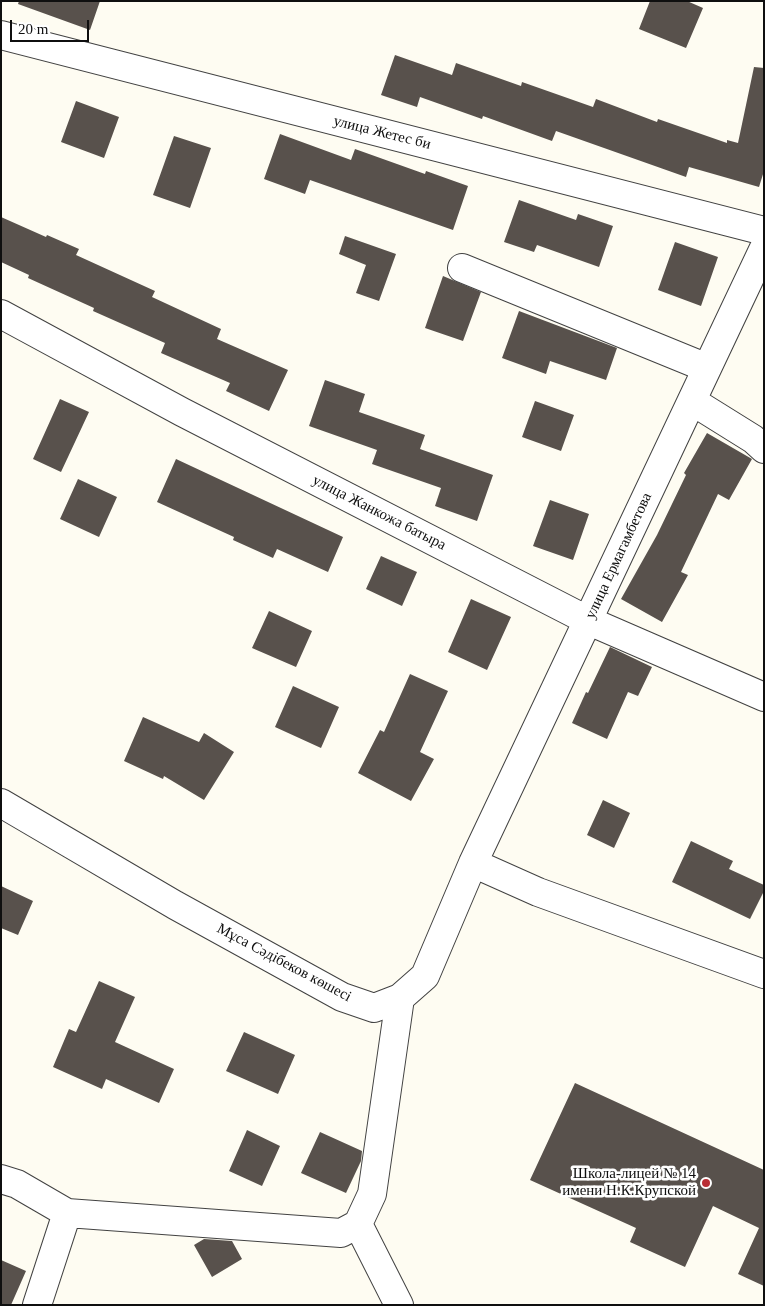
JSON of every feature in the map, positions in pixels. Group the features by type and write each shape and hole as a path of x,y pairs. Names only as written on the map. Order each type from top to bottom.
{"street":[{"name":"улица Жетес би","path":"1,35 764,231"},
{"name":"улица Ермагамбетова","path":"473,863 764,248"},
{"path":"462,268 708,368"},
{"name":"улица Жанкожа батыра","path":"1,314 182,412 589,621 764,697"},
{"path":"692,401 753,439 764,450"},
{"name":"Мұса Сәдібеков көшесі","path":"1,803 175,905 342,997 374,1008 400,998 425,976 473,863"},
{"path":"473,863 538,892 764,974"},
{"path":"1,1179 17,1184 67,1213 341,1233 358,1224 372,1194 400,998"},
{"path":"37,1305 67,1213"},
{"path":"358,1224 399,1305"}],"building":[{"path":"19,1 100,1 90,30 18,4"},
{"path":"650,1 687,1 703,8 686,48 639,29"},
{"path":"395,55 452,75 456,63 521,86 522,82 593,107 596,99 657,122 658,119 727,143 727,140 738,143 754,67 764,68 764,171 759,187 689,167 686,177 556,131 552,141 483,116 482,119 420,97 417,107 381,95"},
{"path":"76,101 119,117 104,158 61,142"},
{"path":"280,134 351,160 355,149 425,174 426,171 468,186 453,230 310,180 305,194 264,179"},
{"path":"174,136 211,148 190,208 153,195"},
{"path":"519,200 576,220 578,214 613,226 599,267 537,245 534,252 504,242"},
{"path":"1,217 79,249 76,255 155,291 152,297 221,329 217,339 288,370 269,411 226,391 230,383 161,353 165,343 93,311 94,308 28,278 29,275 1,262"},
{"path":"345,236 396,254 379,301 356,293 366,265 339,254"},
{"path":"675,242 718,257 701,306 658,290"},
{"path":"443,276 481,292 463,341 425,328"},
{"path":"519,311 617,348 606,380 550,361 546,374 502,358"},
{"path":"325,380 365,394 359,412 425,435 420,449 493,475 477,521 435,506 441,488 372,464 377,450 309,426"},
{"path":"60,399 89,412 61,472 33,459"},
{"path":"535,401 574,415 561,451 522,437"},
{"path":"707,433 752,459 729,500 718,494 681,572 688,575 662,622 621,599 657,535 686,475 684,473"},
{"path":"176,459 343,537 328,572 277,549 273,558 233,540 234,537 157,502"},
{"path":"78,479 117,497 99,537 60,519"},
{"path":"550,500 589,514 573,560 533,546"},
{"path":"381,556 417,572 402,606 366,589"},
{"path":"471,599 511,617 487,670 448,652"},
{"path":"269,611 312,631 296,667 252,648"},
{"path":"610,647 652,667 638,696 628,692 607,739 572,723"},
{"path":"410,674 448,691 420,752 434,759 411,801 358,773 380,730 384,732"},
{"path":"293,686 339,707 321,748 275,727"},
{"path":"143,717 199,742 204,733 234,752 204,800 164,776 163,779 124,761"},
{"path":"603,800 630,813 614,848 587,835"},
{"path":"691,841 733,861 729,869 764,885 764,891 750,919 672,882"},
{"path":"1,886 33,901 18,935 1,928"},
{"path":"99,981 135,997 115,1042 174,1069 159,1103 106,1079 102,1089 53,1067 69,1029 76,1032"},
{"path":"244,1032 295,1055 278,1094 226,1071"},
{"name":"Школа-лицей № 14 имени Н.К.Крупской","path":"575,1083 764,1170 764,1286 738,1274 759,1228 713,1206 685,1267 630,1242 636,1228 530,1180"},
{"path":"247,1130 280,1146 262,1186 229,1171"},
{"path":"320,1132 362,1151 361,1161 346,1193 301,1173"},
{"path":"204,1239 232,1241 242,1259 212,1277 194,1245"},
{"path":"1,1260 26,1271 11,1305 1,1305"}],"place":[{"name":"Школа-лицей № 14 имени Н.К.Крупской","path":"706,1183"}]}
